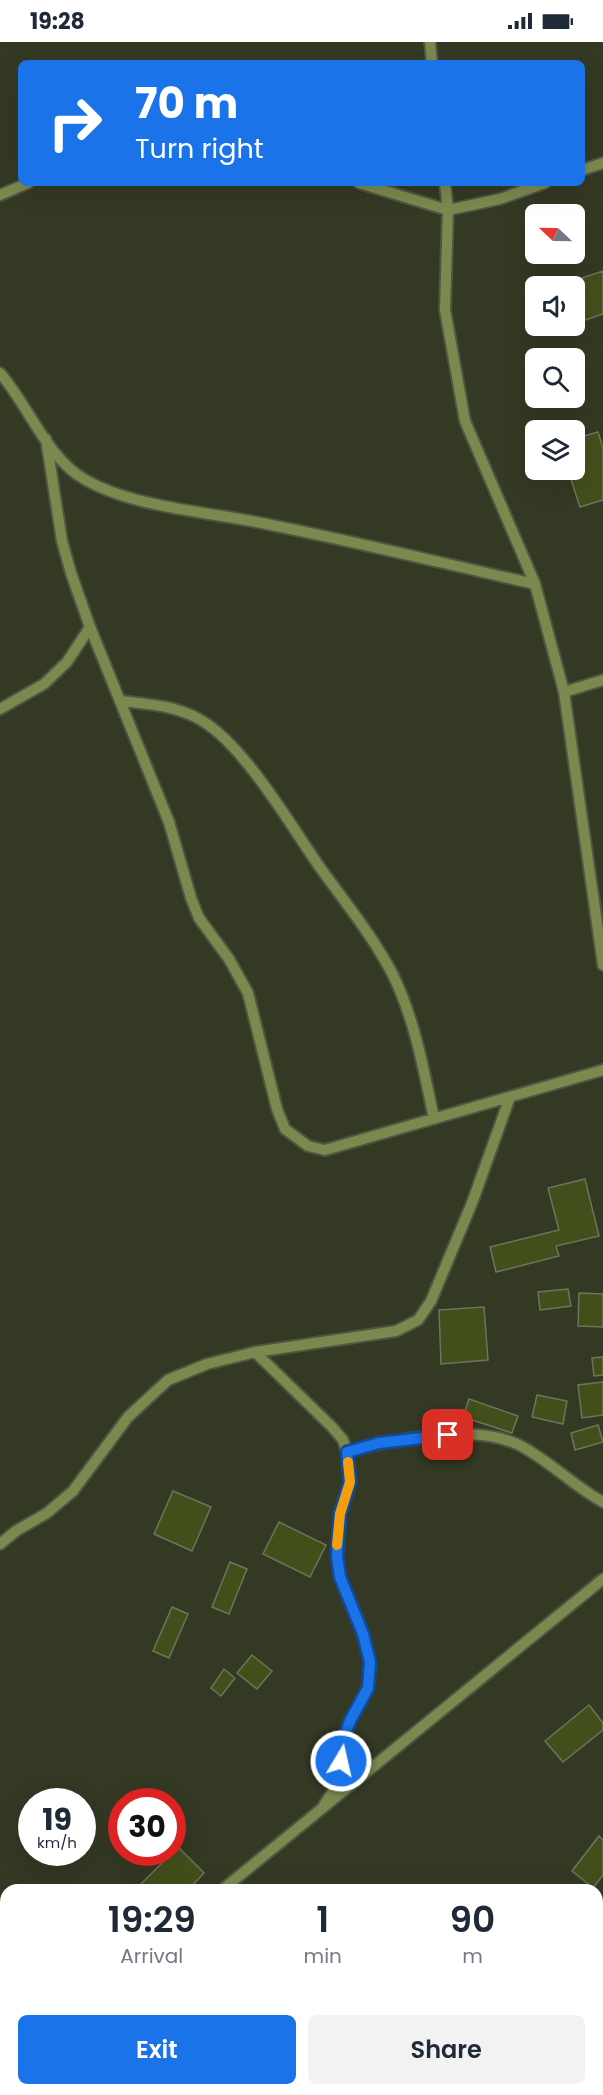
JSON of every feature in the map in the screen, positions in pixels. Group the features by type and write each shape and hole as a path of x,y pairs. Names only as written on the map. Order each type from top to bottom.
{"street":[{"path":"430,42 432,60"},
{"path":"585,169 603,163"},
{"path":"0,195 21,186"},
{"path":"369,186 448,210 500,199 536,186"},
{"path":"445,186 448,210 445,310 465,421 535,584 564,692 603,965"},
{"path":"0,373 13,388 64,465 84,480 131,499 253,521 535,584"},
{"path":"46,439 62,542 71,573 90,627 169,822 199,918 229,959 248,993 277,1109 285,1129 308,1146 325,1150 603,1070"},
{"path":"0,709 44,684 67,662 90,627"},
{"path":"564,692 603,680"},
{"path":"120,701 166,706 200,719 228,741 254,772 362,925 393,975 410,1019 422,1060 434,1119"},
{"path":"0,1544 15,1531 47,1513 73,1491 128,1418 168,1380 207,1364 255,1352 396,1330 418,1320 430,1301 472,1203 510,1096"},
{"path":"255,1352 333,1427 343,1440 347,1452 350,1482 340,1514 337,1556 340,1577 363,1634 370,1662 368,1688 350,1721 341,1745 342,1778 324,1805"},
{"path":"347,1452 379,1443 448,1435 478,1435 504,1439 521,1446 603,1502"},
{"path":"229,1884 603,1579"}],"building":[{"path":"603,271 603,314 585,320 585,277"},
{"path":"598,432 603,448 603,500 580,507 571,480 585,480 585,436"},
{"path":"585,1179 599,1236 556,1246 559,1256 496,1272 490,1247 559,1230 548,1188"},
{"path":"568,1289 571,1306 540,1310 538,1292"},
{"path":"579,1293 603,1294 603,1327 578,1326"},
{"path":"484,1307 488,1360 441,1364 439,1310"},
{"path":"603,1357 603,1375 594,1376 592,1358"},
{"path":"603,1382 603,1415 582,1418 578,1385"},
{"path":"537,1395 567,1401 563,1424 532,1417"},
{"path":"469,1399 518,1416 512,1433 463,1417"},
{"path":"598,1425 603,1442 575,1450 571,1433"},
{"path":"173,1491 211,1507 192,1551 154,1534"},
{"path":"279,1522 326,1545 310,1577 263,1554"},
{"path":"230,1562 247,1569 229,1614 212,1607"},
{"path":"172,1607 188,1614 169,1658 153,1651"},
{"path":"252,1655 272,1671 257,1689 237,1673"},
{"path":"224,1669 235,1678 221,1696 211,1688"},
{"path":"589,1705 603,1723 603,1730 563,1762 545,1741"},
{"path":"599,1836 603,1840 603,1875 596,1884 588,1884 572,1871"},
{"path":"186,1855 204,1873 194,1884 141,1884 159,1866 186,1866"}],"slow traffic":[{"path":"337,1545 340,1514 350,1482 348,1462"}],"route":[{"path":"341,1761 341,1745 350,1721 368,1688 370,1662 363,1634 340,1577 337,1556 340,1514 350,1482 347,1452 379,1443 448,1435"}]}
